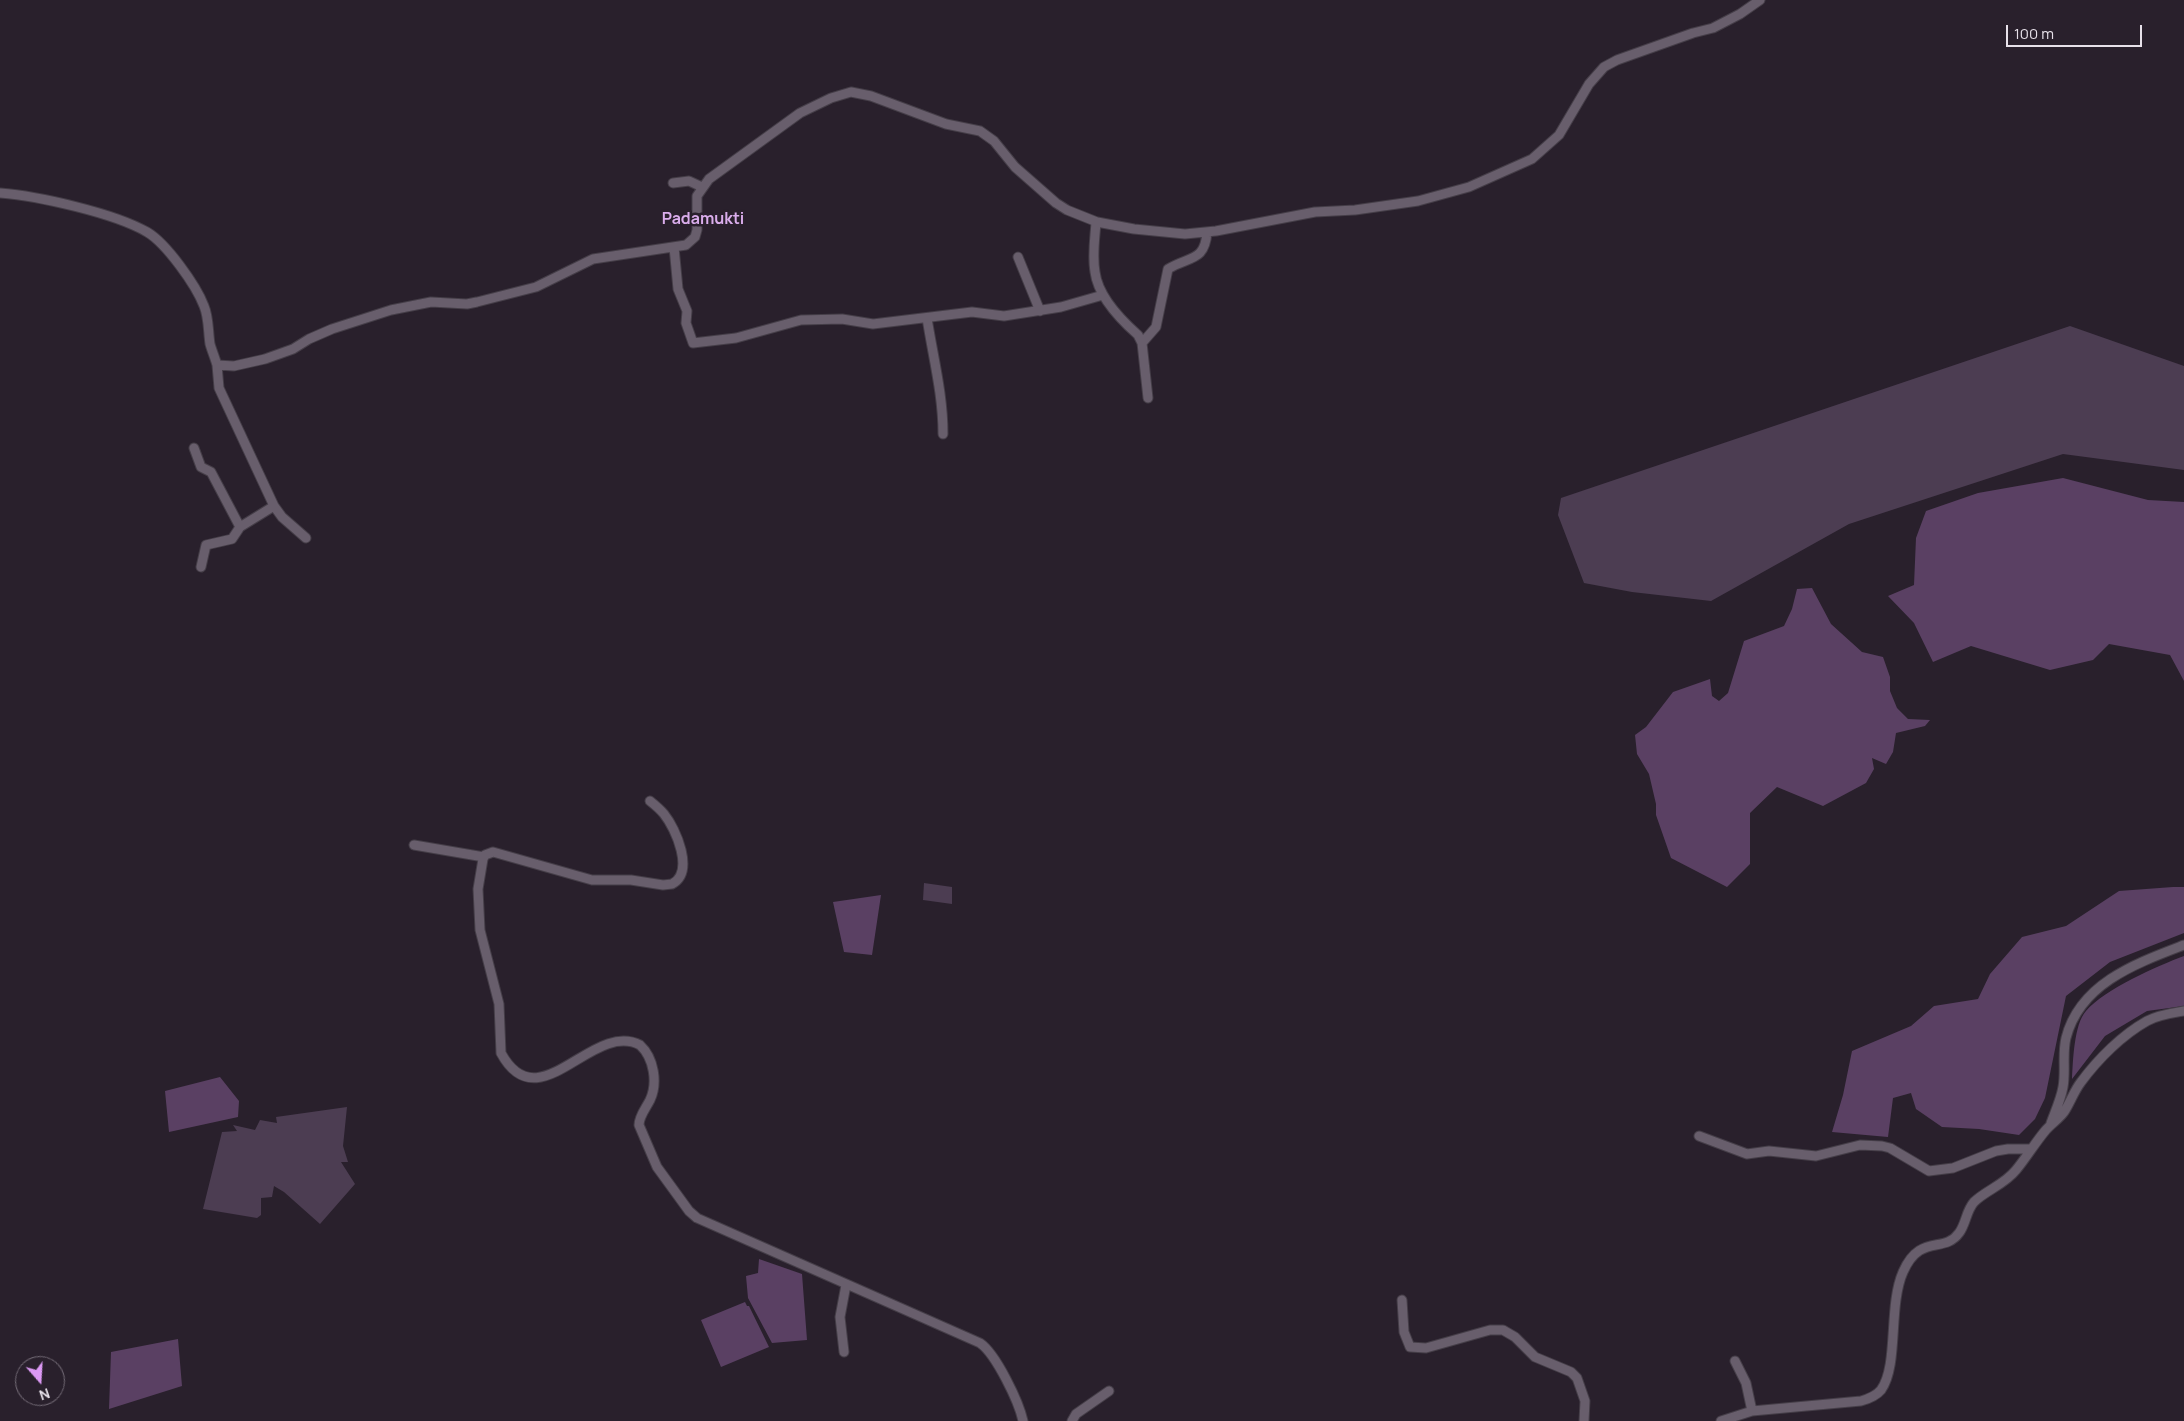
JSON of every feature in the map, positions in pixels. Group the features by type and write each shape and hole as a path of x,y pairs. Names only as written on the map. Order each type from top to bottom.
{"street":[{"path":"217,366 234,366 265,359 292,349 332,329 391,310 431,302 461,304 477,302 536,287 593,258 686,245 695,237 698,223 697,196 708,179 800,113 831,98 851,92 871,96 946,124 980,131 994,141 1015,167 1056,203 1067,210 1096,222 1134,229 1185,234 1207,232 1315,212 1355,210 1418,202 1469,187 1505,172 1532,159 1559,135 1589,84 1604,67 1617,60 1693,33 1713,28 1740,14 1760,0"},
{"path":"673,182 689,181 702,187"},
{"path":"0,193 56,203 117,219 147,232 172,256 199,296 208,318 210,343 217,366 220,390 274,506 282,517 306,538"},
{"path":"1096,222 1095,274 1103,295 1138,335 1142,343 1148,398"},
{"path":"1142,343 1156,327 1168,269 1180,262 1197,258 1206,247 1207,232"},
{"path":"674,247 678,289 686,311 686,326 693,344 736,338 801,320 842,319 873,324 972,312 1004,316 1061,307 1103,295"},
{"path":"1018,257 1040,311"},
{"path":"927,318 943,410 943,434"},
{"path":"194,448 201,467 211,472 240,527"},
{"path":"201,568 205,545 232,539 240,527 274,506"},
{"path":"414,845 484,857 490,853 498,853 592,880 631,880 662,885 672,884 680,876 684,863 679,844 668,820 650,801"},
{"path":"484,857 478,889 480,930 500,1004 501,1053 511,1068 530,1078 540,1077 554,1074 602,1046 623,1040 640,1045 650,1061 655,1080 651,1097 640,1118 639,1125 658,1167 689,1211 700,1219 813,1268 846,1285 886,1301 985,1347 1003,1374 1020,1409 1023,1421"},
{"path":"2051,1124 2063,1086 2063,1057 2066,1037 2080,1006 2104,983 2154,957 2184,945"},
{"path":"1721,1421 1752,1411 1861,1401 1869,1399 1880,1392 1889,1369 1894,1309 1898,1288 1909,1260 1916,1252 1926,1246 1946,1242 1954,1239 1959,1234 1974,1202 2001,1185 2016,1170 2030,1149 2063,1113 2080,1083 2114,1047 2149,1020 2184,1011"},
{"path":"1698,1136 1747,1154 1769,1151 1816,1156 1860,1146 1882,1146 1890,1148 1929,1172 1953,1168 1996,1151 2030,1149"},
{"path":"844,1352 840,1316 846,1285"},
{"path":"1402,1300 1404,1332 1410,1347 1426,1348 1490,1330 1503,1330 1515,1337 1535,1357 1571,1372 1577,1378 1586,1401 1584,1421"},
{"path":"1735,1361 1746,1383 1752,1411"},
{"path":"1072,1421 1076,1414 1109,1391"}],"shaded area":[{"path":"2070,326 2184,366 2184,470 2063,454 1849,524 1711,601 1632,592 1584,583 1558,515 1561,498"},
{"path":"2063,478 2148,500 2184,502 2184,681 2170,655 2109,644 2093,660 2050,670 1971,646 1933,662 1914,623 1888,596 1914,585 1916,538 1926,511 1978,493"},
{"path":"1812,588 1831,624 1862,652 1883,657 1890,677 1890,691 1897,708 1908,719 1930,720 1925,726 1896,733 1893,752 1886,764 1872,758 1874,769 1866,783 1823,806 1777,787 1750,813 1750,864 1727,887 1671,858 1656,815 1656,804 1649,774 1637,754 1635,735 1646,727 1673,692 1710,679 1712,696 1719,701 1728,693 1744,641 1784,626 1792,609 1797,589"},
{"path":"924,883 952,887 952,904 923,900"},
{"path":"2184,887 2184,933 2110,962 2066,996 2045,1098 2035,1119 2019,1135 1979,1129 1942,1127 1916,1109 1911,1093 1893,1098 1888,1137 1832,1132 1843,1095 1852,1051 1911,1026 1934,1006 1978,999 1990,974 2022,937 2066,926 2119,891"},
{"path":"881,895 872,955 844,952 833,902"},
{"path":"2184,956 2184,1006 2147,1011 2105,1036 2072,1079 2077,1033 2086,1011 2118,987 2146,972"},
{"path":"220,1077 239,1101 238,1117 169,1132 165,1091"},
{"path":"347,1107 343,1146 348,1162 341,1162 355,1184 320,1224 284,1192 274,1186 272,1197 261,1198 261,1215 257,1218 203,1209 222,1132 237,1131 233,1125 255,1130 260,1120 277,1123 276,1117"},
{"path":"759,1259 802,1274 807,1340 772,1343 748,1298 746,1276 758,1273"},
{"path":"745,1302 749,1306 769,1347 721,1367 701,1320"},
{"path":"178,1339 182,1386 109,1409 111,1352"}],"district":[{"name":"Padamukti","path":"703,220"}]}
